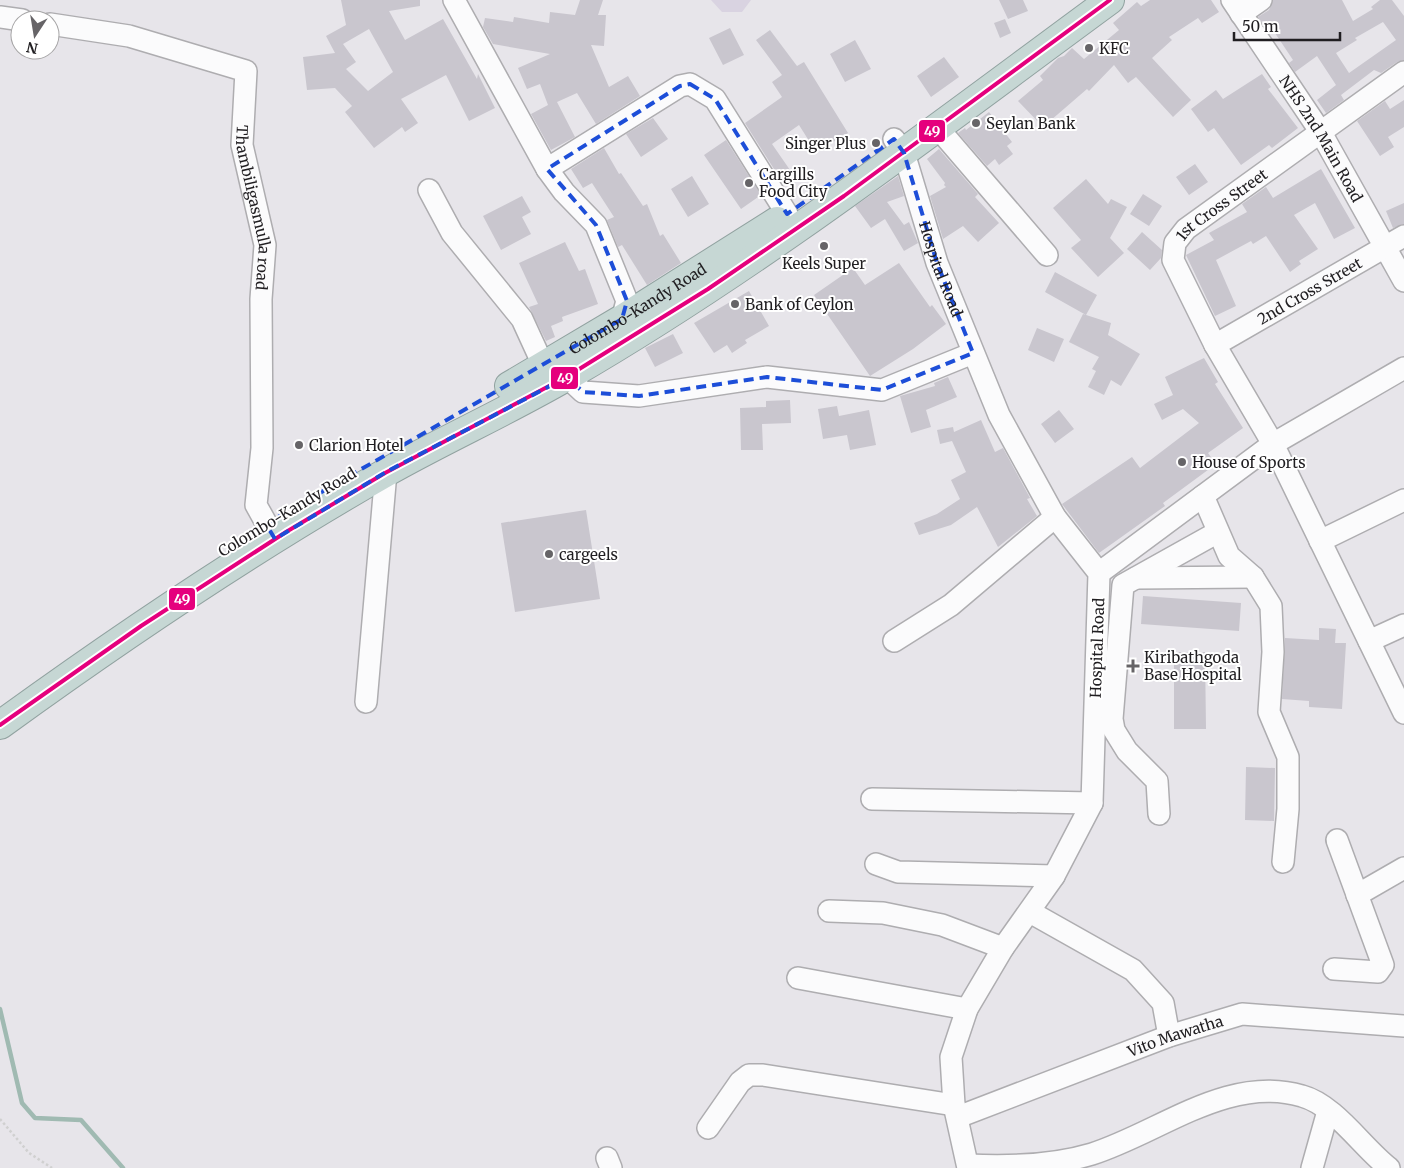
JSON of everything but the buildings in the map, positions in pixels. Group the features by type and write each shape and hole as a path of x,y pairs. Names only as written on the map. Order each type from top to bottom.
{"highway":[{"name":"Colombo-Kandy Road","path":"0,705 162,588 386,472 626,329 751,260 899,146 1081,0"},
{"name":"Colombo-Kandy Road","path":"626,329 788,214 899,146 937,127 1110,0"},
{"name":"Colombo-Kandy Road","path":"0,725 120,638 386,452 556,372"}],"street":[{"path":"454,0 547,169 564,192 580,206 596,226 627,301 626,329"},
{"path":"1236,7 1260,0"},
{"name":"NHS 2nd Main Road","path":"1236,7 1320,131 1404,280"},
{"name":"Thambiligasmulla road","path":"60,26 129,36 246,71 242,145 266,245 261,299 262,448 256,505 271,532"},
{"name":"1st Cross Street","path":"1404,72 1186,229 1175,243 1173,260 1215,345 1272,444 1404,713"},
{"path":"547,169 680,86 690,84 715,99 788,214"},
{"path":"937,127 1047,255"},
{"name":"Hospital Road","path":"899,146 937,264 999,415 1055,517 1099,573 1092,803 1054,876 1003,948 967,1009 951,1057 956,1111 968,1167"},
{"path":"429,190 452,233 522,319 556,372 584,392 640,396 767,377 882,390 974,353"},
{"name":"2nd Cross Street","path":"1215,345 1404,236"},
{"path":"1099,573 1272,444 1404,368"},
{"path":"366,702 386,472"},
{"path":"1203,496 1229,556 1253,577 1271,606 1273,652 1269,712 1288,757 1288,809 1284,862"},
{"path":"1320,541 1404,500"},
{"path":"894,641 951,605 1055,517"},
{"path":"1159,814 1156,781 1127,751 1114,730 1112,719 1123,585 1132,578 1218,532"},
{"path":"1132,578 1253,577"},
{"path":"1369,641 1404,625"},
{"path":"872,798 1092,803"},
{"path":"1334,969 1378,972 1383,965 1337,840"},
{"path":"876,864 898,872 1054,876"},
{"path":"1357,895 1404,868"},
{"path":"829,911 884,913 942,925 1003,948"},
{"path":"1030,912 1133,970 1164,1003 1168,1036"},
{"path":"798,978 967,1009"},
{"name":"Vito Mawatha","path":"956,1111 1168,1036 1242,1014 1404,1026"},
{"path":"708,1128 740,1082 749,1075 763,1075 956,1111"},
{"path":"968,1167 1016,1167 1091,1154 1217,1099 1269,1091 1304,1096 1328,1111 1386,1167"},
{"path":"1312,1168 1328,1111"}],"path":[{"path":"0,1119 29,1154 52,1168"}],"highlighted area":[{"path":"690,84 715,99 787,214 894,139 904,153 937,263 973,353 882,390 767,377 639,396 583,392 567,377 386,472 275,539 266,524 622,319 627,301 596,225 547,169 680,86"}],"shaded area":[{"path":"711,0 751,0 742,12 722,12"}],"waterway":[{"path":"0,1009 22,1103 35,1118 81,1120 123,1168"}],"transit line":[{"name":"49","path":"0,725 141,626 286,532 385,473 568,376 708,289 844,196 1110,0"}],"place":[{"name":"KFC","path":"1089,48"},
{"name":"Seylan Bank","path":"976,123"},
{"name":"Singer Plus","path":"876,143"},
{"name":"Cargills Food City","path":"749,183"},
{"name":"Keels Super","path":"824,246"},
{"name":"Bank of Ceylon","path":"735,304"},
{"name":"Clarion Hotel","path":"299,445"},
{"name":"House of Sports","path":"1182,462"},
{"name":"cargeels","path":"549,554"},
{"name":"Kiribathgoda Base Hospital","path":"1133,666"}]}
